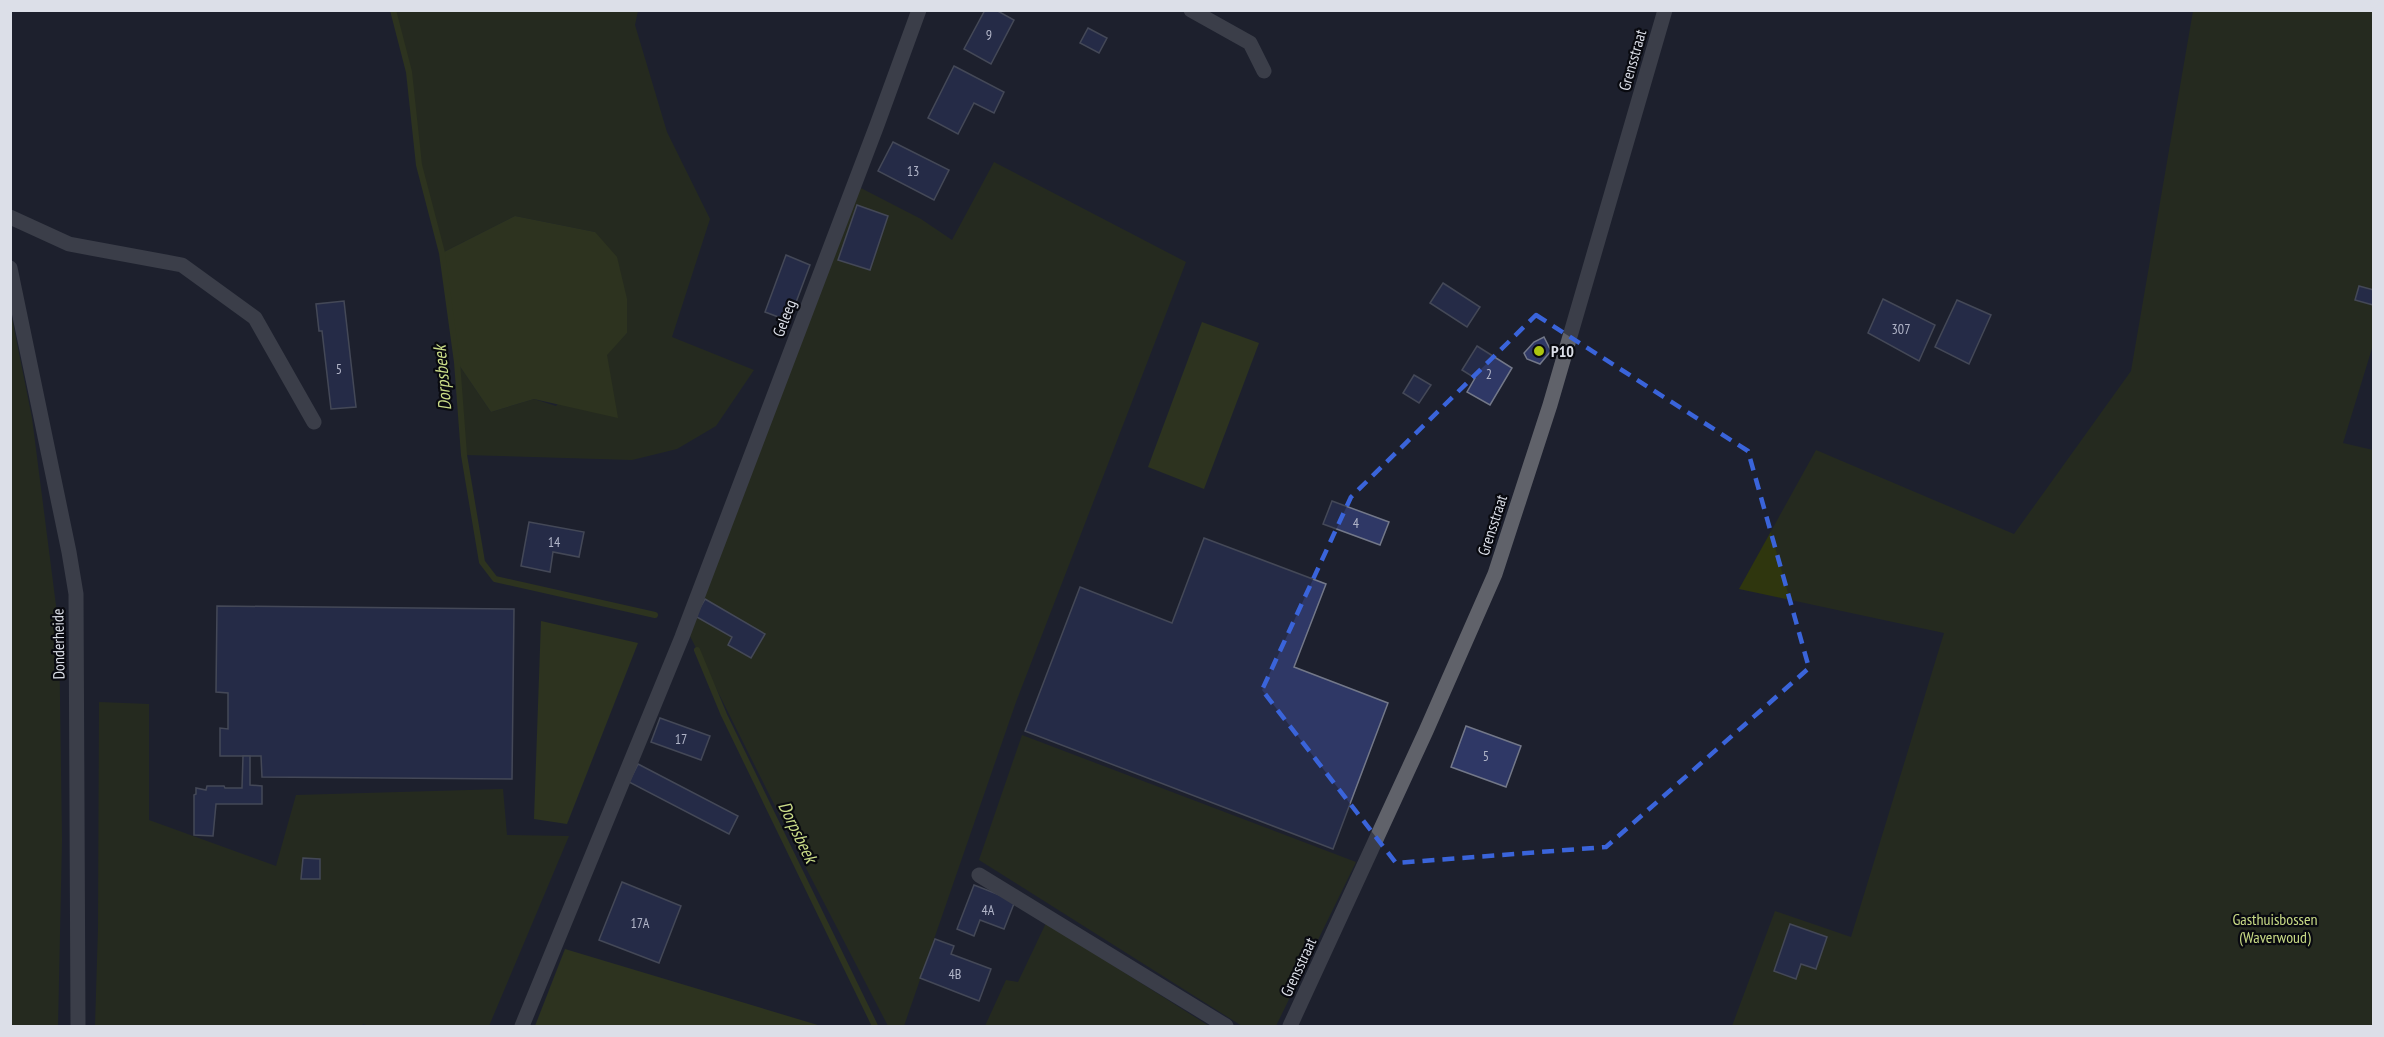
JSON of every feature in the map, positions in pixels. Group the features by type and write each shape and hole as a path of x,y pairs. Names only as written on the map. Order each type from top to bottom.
{"street":[{"name":"Geleeg","path":"522,1026 682,637 877,125 918,10"},
{"path":"1191,10 1250,43 1264,71"},
{"name":"Grensstraat","path":"1290,1026 1426,731 1495,574 1550,405 1665,10"},
{"path":"10,217 69,244 182,265 255,318 314,422"},
{"name":"Donderheide","path":"10,268 76,594 78,1026"},
{"path":"979,875 1226,1026"}],"highlighted area":[{"path":"1536,315 1748,451 1809,668 1606,847 1396,863 1262,690 1351,497"}],"green space":[{"path":"393,11 638,11 635,25 667,132 710,219 672,337 754,370 716,426 677,449 632,460 464,455 457,362 491,412 534,399 556,406 627,333 595,232 515,216 442,253 419,165 409,72"},
{"name":"Gasthuisbossen (Waverwoud)","path":"2193,11 2373,11 2373,345 2343,443 2373,450 2373,1026 1732,1026 1775,911 1851,937 1944,633 1739,589 1816,450 2014,534 2131,371"},
{"path":"994,162 1186,262 1016,702 904,1026 888,1026 688,632 857,186 921,219 952,240"},
{"path":"11,313 32,418 59,629 62,840 58,1026 11,1026"},
{"path":"99,702 149,704 149,820 276,866 296,795 503,789 507,835 569,836 489,1026 369,1026 363,1024 362,1026 95,1026"},
{"path":"1022,735 1356,862 1276,1026 1242,1026 979,860"},
{"path":"1046,923 1209,1026 985,1026 1006,980 1018,982"}],"shaded area":[{"path":"515,216 595,232 617,257 627,299 627,333 607,355 618,418 534,399 491,412 457,362 442,253"},
{"path":"1202,322 1259,343 1204,489 1148,467"},
{"path":"541,621 638,643 567,824 534,819"},
{"path":"565,949 821,1026 535,1026"}],"building":[{"path":"985,10 996,10 1014,20 991,64 964,49"},
{"path":"1088,28 1107,38 1099,53 1080,43"},
{"path":"954,66 1004,92 994,113 974,103 958,134 928,118"},
{"path":"893,142 949,170 934,200 878,171"},
{"path":"857,205 888,216 870,270 838,260"},
{"path":"786,255 810,265 789,321 765,312"},
{"path":"1443,283 1480,307 1467,327 1430,303"},
{"path":"2359,286 2374,290 2373,305 2355,300"},
{"path":"1883,299 1935,325 1919,361 1868,333"},
{"path":"1957,300 1991,315 1969,364 1935,347"},
{"path":"344,301 356,407 331,409 322,331 319,331 316,304"},
{"name":"P10","path":"1544,337 1551,351 1540,364 1527,359 1524,353 1534,342"},
{"path":"1477,346 1512,368 1490,405 1467,392 1475,378 1462,370"},
{"path":"1414,375 1431,385 1419,403 1403,393"},
{"path":"1332,501 1389,522 1380,545 1323,524"},
{"path":"529,522 584,532 579,557 553,552 550,572 521,566"},
{"path":"1204,538 1326,584 1294,667 1388,703 1333,849 1025,731 1080,587 1172,623"},
{"path":"705,599 765,634 751,658 728,645 732,637 695,616"},
{"path":"217,606 514,609 512,779 262,777 261,756 220,756 220,728 228,729 228,693 216,692"},
{"path":"660,718 710,736 701,760 651,742"},
{"path":"1466,726 1521,746 1506,787 1451,767"},
{"path":"243,756 250,756 250,785 262,786 262,804 216,804 213,836 194,835 196,788 206,790 207,786 224,786 225,788 242,788"},
{"path":"638,764 738,816 729,834 629,782"},
{"path":"303,858 320,859 320,879 301,879"},
{"path":"622,882 681,906 659,963 599,940"},
{"path":"974,885 1015,901 1004,929 980,920 974,936 957,929"},
{"path":"1790,924 1827,937 1816,969 1801,964 1796,979 1774,971"},
{"path":"935,939 954,946 951,954 991,969 979,1001 920,978"}],"waterway":[{"name":"Dorpsbeek","path":"393,10 409,72 419,165 442,253 457,362 464,455 482,562 495,579 655,615"},
{"name":"Dorpsbeek","path":"697,650 724,715 875,1026"}],"place":[{"name":"P10","path":"1539,351"}]}
